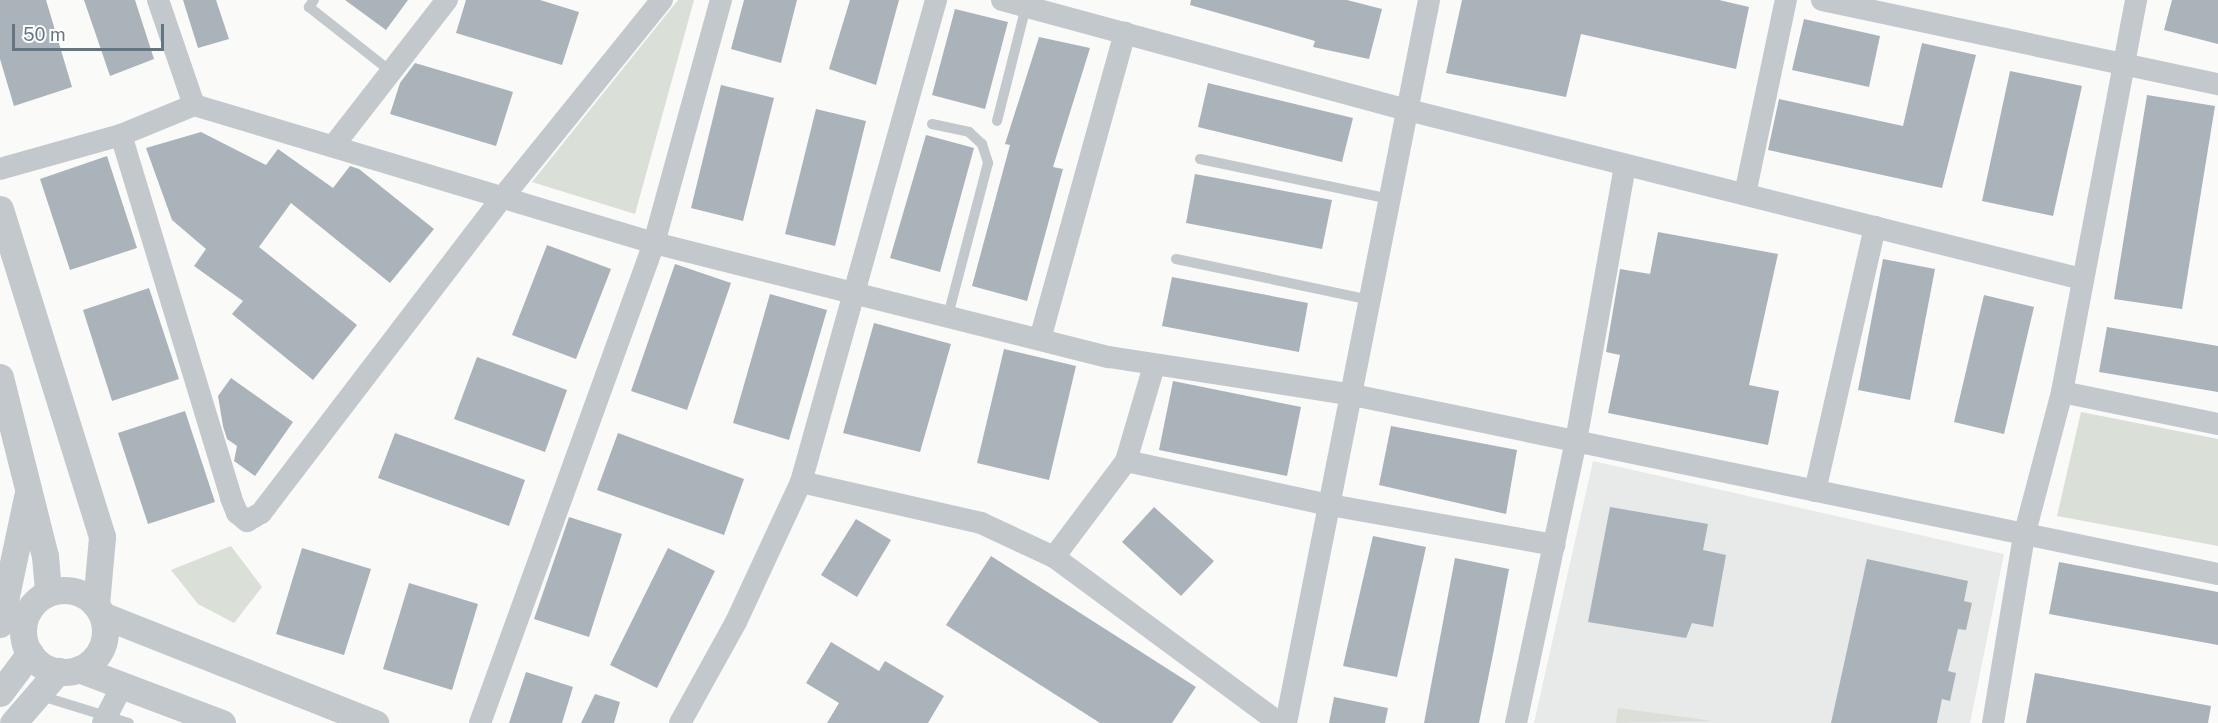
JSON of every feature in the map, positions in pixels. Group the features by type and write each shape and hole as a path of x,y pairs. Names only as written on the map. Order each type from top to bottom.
{"street":[{"path":"158,0 194,105"},
{"path":"334,145 389,70 447,0"},
{"path":"121,135 231,498 237,513 247,521 261,513 502,198 662,0"},
{"path":"480,723 654,243 721,0"},
{"path":"680,723 736,622 801,482 858,293 936,0"},
{"path":"1002,0 1408,110 2082,279"},
{"path":"1286,723 1330,505 1348,394 1370,300 1429,0"},
{"path":"1744,194 1786,0"},
{"path":"1822,0 2218,84"},
{"path":"1993,723 2024,536 2062,392 2136,0"},
{"path":"1040,339 1125,33"},
{"path":"0,169 121,135 194,105 334,145 654,243 1154,366 1348,394 2024,536 2218,574"},
{"path":"1516,723 1576,441 1625,166"},
{"path":"0,209 102,537 99,609 104,641 99,653 69,670 37,695 13,723"},
{"path":"1815,492 1875,227"},
{"path":"1054,556 1126,461 1154,366"},
{"path":"0,377 9,440 29,487 45,556 48,593"},
{"path":"2062,392 2218,424"},
{"path":"1126,461 1330,505 1554,544"},
{"path":"801,482 981,523 1054,556 1279,723"},
{"path":"0,624 29,487"},
{"path":"222,723 122,686 39,663 30,653 24,640 28,612 48,593 74,591 99,609 375,723"},
{"path":"0,693 30,653"},
{"path":"104,719 122,686"}],"lane":[{"path":"314,0 309,7 389,70"},
{"path":"997,121 1026,6"},
{"path":"932,124 969,132 982,144 988,164 948,315"},
{"path":"1200,159 1390,199"},
{"path":"1176,259 1370,300"},
{"path":"37,695 104,719 129,723"}],"shaded area":[{"path":"678,0 694,0 635,214 532,182"},
{"path":"2081,412 2218,439 2218,546 2057,516"},
{"path":"1593,461 2004,554 1970,723 1534,723"},
{"path":"231,546 262,587 234,623 198,604 171,570"},
{"path":"1618,708 1713,721 1616,723"}],"building":[{"path":"0,0 46,0 72,87 14,106 0,59"},
{"path":"84,0 135,0 154,59 110,76"},
{"path":"183,0 216,0 229,39 198,48"},
{"path":"345,0 408,0 386,30"},
{"path":"466,0 540,0 579,12 562,65 456,33"},
{"path":"744,0 797,0 781,63 731,49"},
{"path":"850,0 899,0 876,85 829,69"},
{"path":"1191,0 1347,0 1382,9 1369,59 1313,47 1315,41 1190,5"},
{"path":"1462,0 1719,0 1749,7 1736,69 1581,34 1566,97 1446,73"},
{"path":"2172,0 2218,0 2218,44 2164,30"},
{"path":"955,9 1008,22 985,109 932,95"},
{"path":"1804,19 1880,36 1869,87 1792,70"},
{"path":"1039,37 1090,48 1053,167 1063,169 1027,301 972,286 1010,145 1005,144"},
{"path":"1922,43 1976,55 1942,188 1768,150 1779,99 1903,126"},
{"path":"415,63 513,92 496,146 390,114 400,83"},
{"path":"2010,71 2082,86 2053,216 1982,201"},
{"path":"1208,83 1353,118 1342,162 1198,127"},
{"path":"721,85 774,98 743,221 691,208"},
{"path":"2147,95 2215,106 2182,309 2114,299"},
{"path":"816,109 866,121 835,246 785,234"},
{"path":"201,132 266,165 278,149 333,188 350,166 359,169 434,229 390,283 291,203 259,247 357,325 313,380 232,314 243,301 194,266 206,249 172,220 146,148"},
{"path":"926,135 974,148 940,272 890,258"},
{"path":"107,156 137,248 70,270 40,179"},
{"path":"1195,174 1332,200 1322,249 1186,223"},
{"path":"1658,232 1778,254 1749,385 1779,391 1768,445 1608,413 1620,355 1606,352 1620,269 1650,274"},
{"path":"547,245 611,269 576,359 512,335"},
{"path":"1883,259 1935,269 1910,400 1858,390"},
{"path":"675,264 731,283 687,410 631,391"},
{"path":"1172,277 1308,303 1299,352 1162,326"},
{"path":"149,288 179,379 112,401 83,310"},
{"path":"770,294 827,310 789,440 733,423"},
{"path":"1984,295 2034,307 2004,434 1954,422"},
{"path":"874,323 951,344 920,452 843,433"},
{"path":"2107,327 2218,346 2218,392 2099,372"},
{"path":"1004,349 1076,366 1049,480 977,463"},
{"path":"477,357 567,390 545,452 454,419"},
{"path":"231,378 293,422 255,476 234,461 237,446 227,439 223,426 218,396"},
{"path":"1173,381 1301,407 1287,476 1159,450"},
{"path":"185,411 215,502 148,524 118,433"},
{"path":"1391,426 1517,450 1506,514 1379,485"},
{"path":"395,433 525,480 509,526 378,478"},
{"path":"618,433 744,479 724,535 597,490"},
{"path":"1154,507 1214,561 1181,596 1122,542"},
{"path":"1610,507 1708,524 1703,550 1726,555 1713,627 1692,623 1686,638 1588,622"},
{"path":"569,517 622,534 589,637 534,619"},
{"path":"856,519 891,540 857,597 821,575"},
{"path":"1373,536 1426,547 1397,677 1343,666"},
{"path":"302,548 371,569 344,655 276,634"},
{"path":"668,548 715,571 657,688 610,665"},
{"path":"991,556 1196,687 1172,723 1100,723 946,625"},
{"path":"1455,558 1509,569 1494,649 1479,723 1424,723"},
{"path":"1867,559 1968,581 1964,601 1972,603 1966,630 1958,629 1948,671 1956,673 1950,701 1942,699 1937,723 1831,723"},
{"path":"2059,562 2218,592 2218,645 2049,614"},
{"path":"409,583 478,604 452,690 383,669"},
{"path":"831,642 879,671 885,661 944,696 928,723 827,723 839,703 806,683"},
{"path":"526,672 573,687 562,723 509,723"},
{"path":"2035,673 2211,706 2208,723 2026,723"},
{"path":"595,694 620,702 614,723 581,723"},
{"path":"1334,697 1388,708 1385,723 1329,723"}]}
